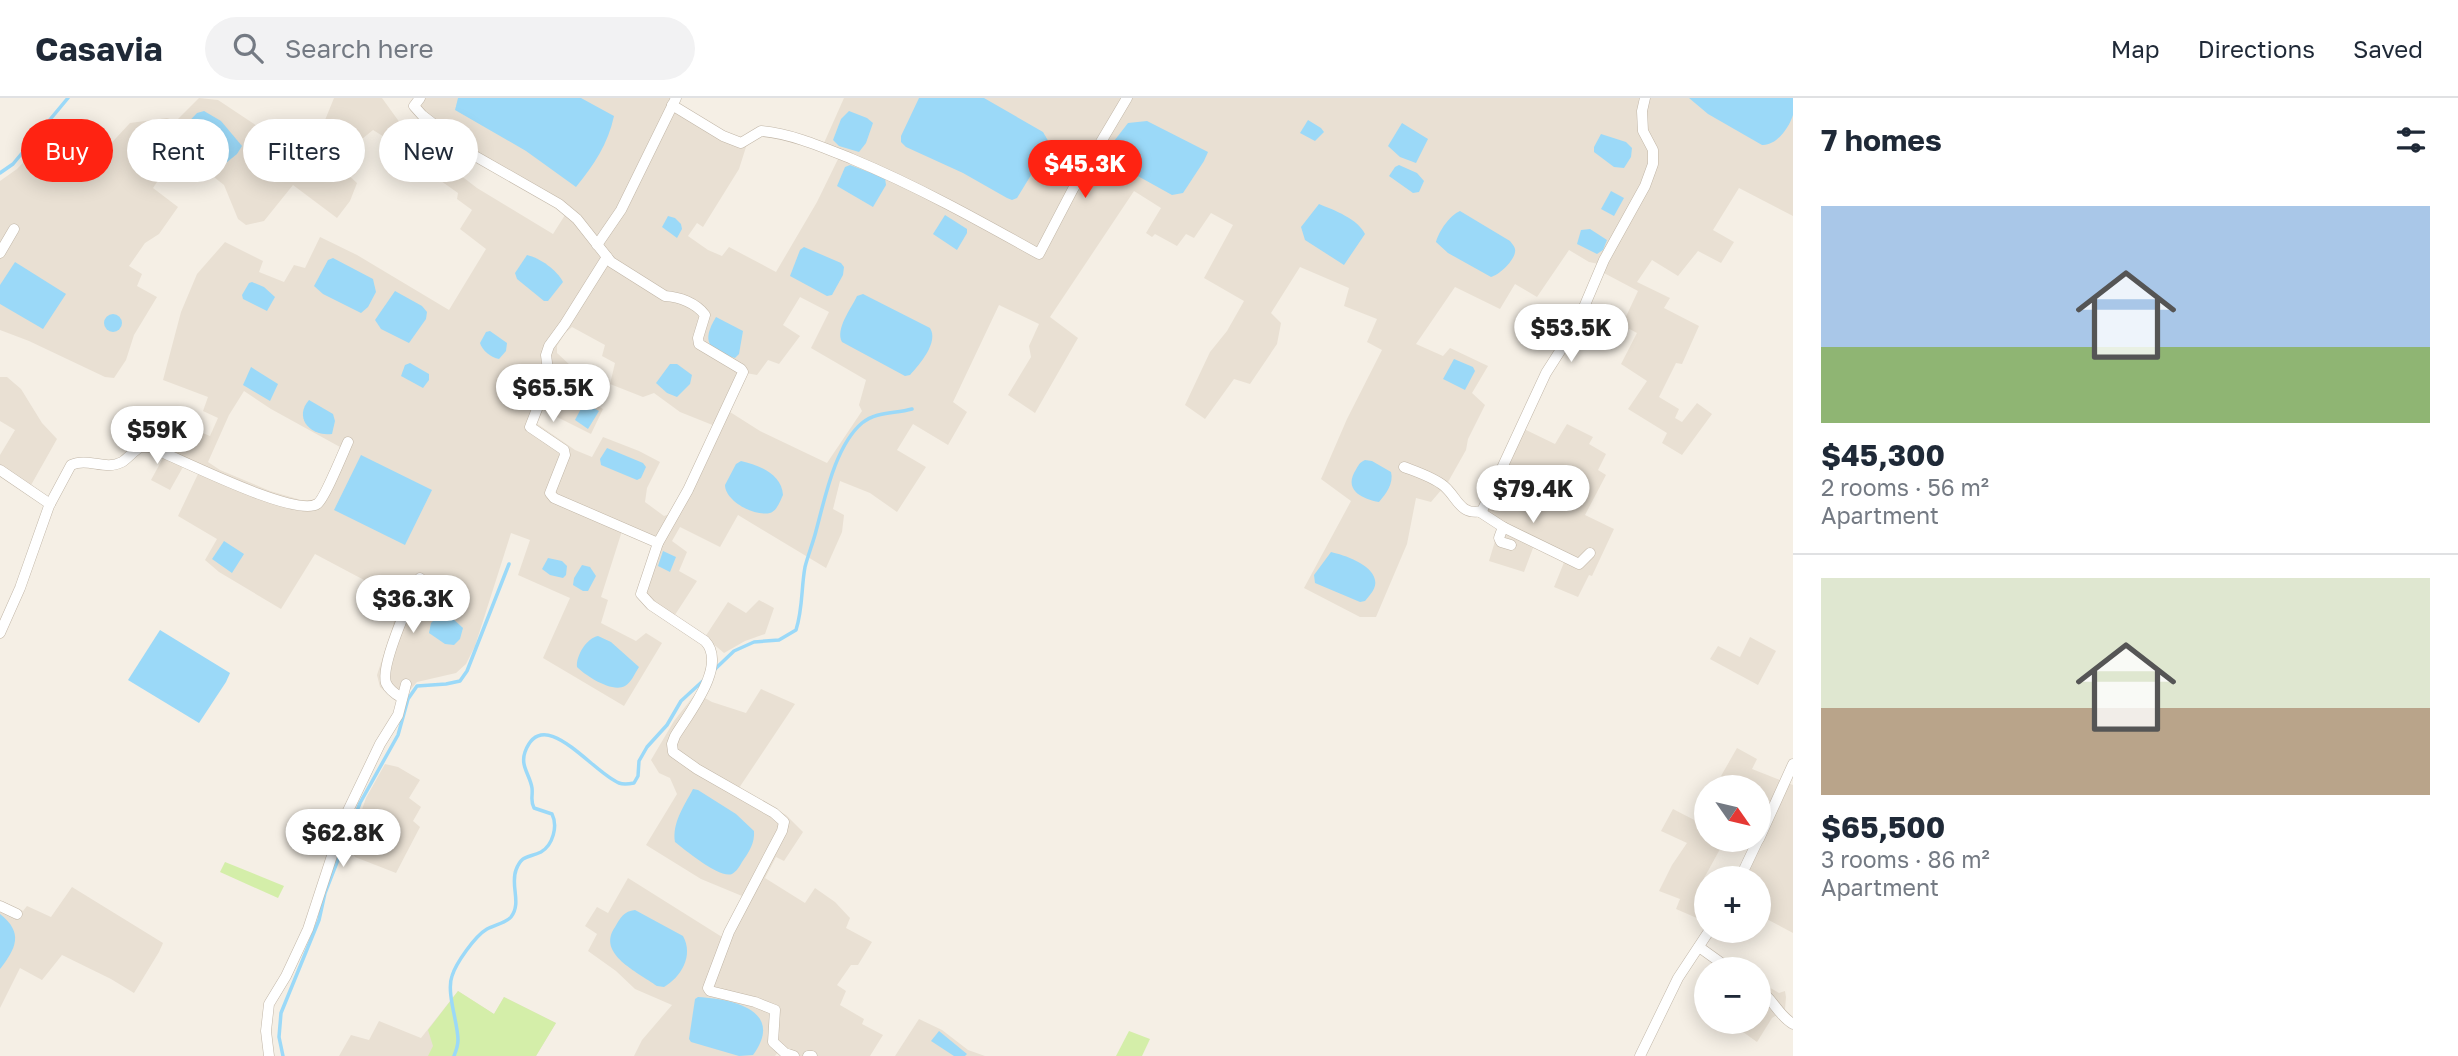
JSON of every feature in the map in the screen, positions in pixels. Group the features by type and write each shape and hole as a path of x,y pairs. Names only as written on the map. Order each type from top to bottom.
{"street":[{"path":"420,98 414,106 422,115 475,156 559,204 577,219 607,257 665,296 675,296 700,309 705,316 698,338 699,344 743,372 688,490 658,543 641,590 643,598 712,648 714,659 703,690 675,736 673,752 783,821 782,831 723,944 708,988 710,991 775,1010 772,1042 785,1053 794,1056"},
{"path":"597,245 621,210 674,101 714,131 741,143 761,131 799,138 830,150 921,189 1039,254 1073,189 1127,98"},
{"path":"1480,512 1487,503 1546,373 1576,326 1604,260 1646,186 1653,164 1653,150 1643,131 1642,111 1645,98"},
{"path":"0,253 14,229"},
{"path":"607,257 549,346 546,355 549,378 530,427 565,450 550,493 554,498 658,543"},
{"path":"0,634 20,588 50,504 71,465 81,461 116,464 144,446 179,458 268,498 314,506 322,500 348,442"},
{"path":"1404,467 1443,485 1456,503 1466,510 1480,512 1503,527 1579,564 1590,553"},
{"path":"0,470 50,504"},
{"path":"1503,527 1499,538 1501,542 1511,545"},
{"path":"402,698 391,691 385,674 393,642 419,578"},
{"path":"269,1056 266,1031 269,1004 286,976 308,929 344,819 380,744 398,716 406,684"},
{"path":"1771,811 1793,764"},
{"path":"0,906 17,915"},
{"path":"1640,1056 1678,978 1702,943"},
{"path":"1699,947 1713,957"},
{"path":"1771,999 1782,1017 1793,1024"}],"shaded area":[{"path":"199,98 218,100 246,119 243,119 243,182 356,182 350,201 337,218 293,185 264,221 246,225 238,219 220,182 229,182 229,119 178,119"},
{"path":"334,98 382,98 397,119 379,119 379,134 373,130 365,137 365,119 325,119"},
{"path":"416,98 681,98 678,103 737,140 745,138 755,128 760,127 794,132 824,143 844,98 1793,98 1793,216 1739,188 1713,230 1734,242 1721,263 1698,251 1678,276 1652,260 1637,282 1670,298 1664,308 1699,326 1682,364 1676,363 1659,397 1679,409 1675,418 1682,422 1697,403 1712,414 1682,455 1662,443 1667,433 1628,409 1647,381 1621,364 1637,333 1622,325 1638,291 1602,272 1599,264 1589,262 1569,250 1537,297 1515,284 1500,309 1455,287 1416,344 1443,356 1450,348 1488,366 1472,393 1485,405 1468,439 1466,450 1448,482 1431,502 1416,498 1407,544 1376,617 1360,617 1304,588 1351,501 1321,479 1347,419 1382,350 1367,342 1377,319 1344,306 1349,288 1300,267 1271,313 1281,323 1277,344 1250,384 1234,379 1205,419 1185,405 1210,352 1227,331 1244,301 1204,278 1233,225 1211,213 1194,238 1186,234 1177,246 1155,234 1152,237 1146,233 1161,208 1134,191 1050,317 1078,338 1035,413 1008,395 1031,357 1029,346 1039,324 999,305 953,402 967,412 948,445 913,424 897,450 926,467 897,512 870,493 840,481 833,509 844,515 842,532 826,568 738,515 720,547 680,527 672,541 687,552 679,571 697,581 671,621 643,602 652,544 622,531 601,597 608,600 601,623 636,641 646,633 662,643 624,706 543,658 570,598 518,575 530,540 511,533 475,646 466,664 456,673 417,682 404,701 380,687 377,675 393,626 398,598 315,554 281,609 219,572 205,560 217,539 178,516 198,474 183,467 170,490 151,480 163,458 140,449 153,413 210,436 218,418 203,411 208,397 163,380 181,312 197,274 225,242 263,261 259,272 284,282 294,265 305,268 320,237 357,255 449,310 486,249 460,229 472,210 457,199 458,193 442,182 469,182 553,234 565,215 555,205 478,154 478,119 425,119 409,107","holes":["757,135 796,139 839,157 817,202 776,272 729,247 722,256 688,236 697,223 703,227 739,169 746,147","800,297 829,312 811,348 866,380 859,405 862,411 827,463 760,431 730,412 746,373 757,375 768,360 779,364 800,336 783,325","572,327 605,345 602,356 615,363 610,384 643,397 654,393 680,412 715,426 670,514 664,516 645,502 647,488 660,462 603,437 592,457 575,450 536,423 543,410 591,434 603,409 588,400 588,395 568,383 570,365 557,353 557,346","244,391 340,447 314,500 301,500 270,491 220,470 208,462 229,415"]},
{"path":"127,126 127,182 157,182 153,188 178,207 159,234 145,243 129,266 142,274 137,286 157,297 134,335 126,360 114,378 105,377 0,330 0,181 21,165 21,182 113,182 113,141"},
{"path":"0,377 7,377 21,389 42,423 57,439 26,494 0,475 0,455 15,430 0,421"},
{"path":"1567,424 1593,437 1589,444 1606,454 1598,470 1606,475 1585,515 1614,529 1592,576 1589,575 1578,597 1554,587 1565,560 1533,548 1524,572 1489,561 1499,528 1484,512 1524,429 1555,444"},
{"path":"759,600 774,608 765,634 724,653 705,637 728,602 746,613"},
{"path":"1750,637 1776,651 1758,685 1710,659 1718,646 1740,657"},
{"path":"761,689 795,704 739,788 786,815 803,832 784,861 776,857 765,878 805,903 815,888 835,902 850,918 846,928 872,942 858,965 851,965 837,985 846,991 840,1005 864,1019 862,1024 883,1035 870,1056 785,1056 778,1052 775,1056 634,1056 642,1040 672,1005 635,989 588,951 597,934 585,926 597,907 608,913 628,878 722,937 742,896 701,879 646,845 677,794 670,778 659,773 651,760 674,721 696,693 712,702 746,713"},
{"path":"1737,748 1757,759 1752,769 1767,775 1722,775"},
{"path":"385,764 398,767 420,780 409,798 421,807 413,821 420,827 396,873 355,857 349,847 366,798"},
{"path":"1771,776 1793,785 1793,933 1771,921 1771,866 1749,866 1755,852 1771,852 1771,818 1777,805 1771,802"},
{"path":"1673,809 1694,820 1694,852 1718,852 1711,866 1694,866 1694,917 1676,909 1680,899 1659,891 1687,843 1661,831"},
{"path":"72,887 163,943 159,952 134,993 62,955 42,980 20,968 0,1008 0,900 23,911 27,906 51,917"},
{"path":"1771,988 1779,993 1785,991 1785,1010 1772,1018"},
{"path":"458,991 494,1014 504,997 556,1023 536,1056 339,1056 351,1035 369,1040 379,1021 421,1038"},
{"path":"919,1019 942,1030 968,1050 985,1056 895,1056"},
{"path":"1746,1034 1762,1034 1757,1042"}],"green space":[{"path":"225,862 284,886 278,898 220,872"},
{"path":"458,991 494,1014 504,997 556,1023 536,1056 428,1056 433,1046 428,1030"},
{"path":"1129,1031 1150,1039 1142,1056 1116,1056"}],"water":[{"path":"458,98 581,98 614,116 600,154 576,187 526,151 478,123 478,119 471,119 455,110"},
{"path":"919,98 984,98 1043,132 1050,144 1017,198 1007,198 901,142 901,136"},
{"path":"1689,98 1793,98 1793,115 1781,135 1772,143 1762,145 1708,114"},
{"path":"204,111 218,119 191,119"},
{"path":"849,111 873,123 866,143 859,152 839,146 833,140 841,119"},
{"path":"1308,120 1324,132 1315,141 1300,133"},
{"path":"1147,121 1208,152 1183,193 1172,195 1118,165 1113,158 1111,145 1128,123"},
{"path":"1402,123 1428,139 1416,163 1400,157 1388,146"},
{"path":"229,131 242,146 229,160"},
{"path":"1601,134 1626,142 1632,148 1631,157 1624,168 1614,167 1594,152"},
{"path":"850,165 885,178 886,185 873,207 837,186 845,167"},
{"path":"1399,165 1417,173 1424,181 1419,192 1413,193 1389,176"},
{"path":"1611,191 1624,198 1614,216 1601,209"},
{"path":"1319,204 1351,219 1365,234 1344,265 1305,240 1301,227"},
{"path":"1460,211 1514,246 1512,259 1494,276 1491,277 1448,253 1436,242 1445,224"},
{"path":"945,215 967,229 957,250 933,234"},
{"path":"668,216 681,224 682,229 677,238 662,227"},
{"path":"1590,229 1607,240 1603,250 1597,254 1577,244 1581,230"},
{"path":"804,247 841,263 844,267 843,275 832,295 827,296 790,276 800,250"},
{"path":"527,255 548,265 563,282 548,301 544,301 517,279 515,273"},
{"path":"333,258 373,279 376,292 368,307 361,313 323,294 314,286 328,260"},
{"path":"15,262 66,294 43,329 0,304 0,285"},
{"path":"252,282 264,287 275,297 267,311 243,299 242,295"},
{"path":"395,291 422,306 427,312 426,319 409,343 381,329 375,320"},
{"path":"863,294 930,328 930,346 910,375 905,376 842,342 840,337 845,319 857,296"},
{"path":"113,314 119,317 122,323 119,329 113,332 107,329 104,323 107,317"},
{"path":"716,317 743,331 739,354 735,358 719,352 710,344 709,333"},
{"path":"490,331 507,343 506,351 499,359 487,353 480,343 486,332"},
{"path":"1454,359 1473,367 1475,371 1465,390 1443,379"},
{"path":"410,363 429,374 429,380 423,388 401,376 405,365"},
{"path":"670,364 677,364 692,375 690,384 677,397 667,393 656,383"},
{"path":"251,367 278,384 270,401 243,385"},
{"path":"309,400 333,414 335,421 332,434 317,432 307,425 303,413"},
{"path":"584,403 599,411 588,429 575,420"},
{"path":"607,448 643,463 646,467 641,478 637,480 601,465 600,459"},
{"path":"361,455 432,490 405,545 334,510"},
{"path":"1365,460 1391,472 1387,492 1379,502 1357,493 1352,485 1354,473"},
{"path":"741,461 762,468 779,481 783,495 772,512 764,514 749,510 735,502 726,491 725,485 736,464"},
{"path":"1559,469 1585,481 1575,502 1549,489"},
{"path":"224,541 244,554 232,573 212,559"},
{"path":"663,551 676,557 670,572 658,566"},
{"path":"1331,552 1357,561 1373,574 1375,586 1365,601 1360,602 1315,583 1314,575"},
{"path":"548,558 562,561 567,566 563,578 550,575 542,569"},
{"path":"582,565 590,567 596,576 588,591 573,585"},
{"path":"439,615 452,618 463,628 460,639 454,645 445,644 429,633 431,623"},
{"path":"160,630 230,673 199,723 128,680"},
{"path":"598,636 611,642 639,667 625,686 620,688 606,685 577,667 583,648"},
{"path":"693,789 736,814 754,831 754,840 749,851 732,874 711,868 675,842 677,821"},
{"path":"635,910 683,936 687,951 684,965 676,978 664,987 657,986 630,968 615,954 611,946 611,937 619,921 625,913"},
{"path":"0,914 12,928 15,941 0,969"},
{"path":"698,997 740,1005 759,1018 763,1028 761,1040 753,1055 739,1056 691,1042 689,1039 695,999"},
{"path":"939,1031 967,1054 954,1056 931,1041"}],"waterway":[{"path":"0,173 13,164 68,98"},
{"path":"713,671 734,651 754,642 779,640 796,630 805,567 827,488 845,445 868,419 912,409"},
{"path":"283,1056 279,1037 281,1013 319,920 325,893 360,803 398,735 408,699 417,686 460,681 467,671 509,564"},
{"path":"454,1056 458,1040 450,990 454,971 466,950 482,932 511,917 516,906 515,876 518,865 523,859 545,849 553,835 552,814 534,808 532,788 524,766 525,752 533,739 544,735 556,738 569,745 608,777 621,784 634,783 638,776 639,761 647,747 667,725 681,701 705,679"}]}
